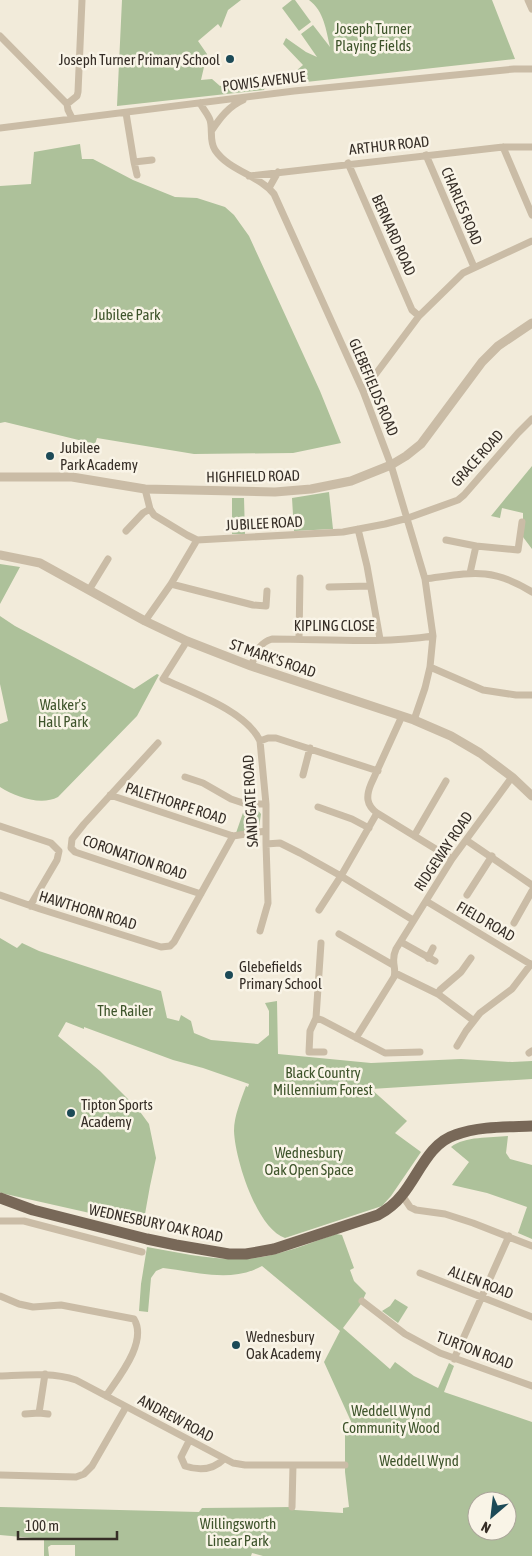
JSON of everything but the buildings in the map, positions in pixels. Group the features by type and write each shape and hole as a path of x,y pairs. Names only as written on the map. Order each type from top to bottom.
{"main road":[{"name":"WEDNESBURY OAK ROAD","path":"0,1199 33,1210 147,1239 229,1254 246,1254 288,1245 378,1215 402,1195 428,1157 439,1145 455,1134 532,1126"}],"street":[{"path":"66,104 77,96 78,92 82,0"},
{"path":"528,0 532,9"},
{"path":"1,40 66,104 72,118"},
{"name":"POWIS AVENUE","path":"0,128 363,83 532,69"},
{"path":"211,131 236,103 252,96"},
{"name":"GLEBEFIELDS ROAD","path":"200,103 210,121 215,150 225,160 269,188 274,194 363,391 391,465 425,579 432,636 430,668 414,720"},
{"path":"126,113 138,175"},
{"path":"503,147 532,215"},
{"name":"ARTHUR ROAD","path":"249,176 348,163 503,147 532,147"},
{"name":"CHARLES ROAD","path":"426,155 474,267"},
{"path":"134,162 152,160"},
{"name":"BERNARD ROAD","path":"348,163 412,310 419,316"},
{"path":"269,188 278,172"},
{"path":"363,391 419,316 463,273 532,241"},
{"name":"HIGHFIELD ROAD","path":"0,478 72,477 145,489 275,492 311,489 351,481 391,465 421,444 490,353 532,323"},
{"name":"GRACE ROAD","path":"408,518 458,500 532,419"},
{"path":"145,489 150,509 154,515 197,540 145,621"},
{"path":"126,531 150,509"},
{"name":"JUBILEE ROAD","path":"197,540 338,532 408,518"},
{"path":"446,540 476,546 518,550 522,522"},
{"path":"358,529 380,639"},
{"path":"470,573 476,546"},
{"name":"ST MARK'S ROAD","path":"0,555 40,564 145,621 187,641 251,666 414,720 480,753 512,777 532,796"},
{"path":"89,590 108,559"},
{"path":"425,579 470,573 491,574 513,581 532,592"},
{"path":"300,578 300,639"},
{"path":"170,584 244,603 266,606 267,591"},
{"path":"329,587 370,586"},
{"name":"KIPLING CLOSE","path":"251,666 259,647 267,640 380,639 432,636"},
{"name":"SANDGATE ROAD","path":"187,641 163,679 239,716 256,732 260,741 266,804 268,903 260,931"},
{"path":"430,668 483,690 532,696"},
{"path":"402,716 368,793 368,801 371,808 377,813 452,859"},
{"path":"260,741 276,738 378,771"},
{"path":"110,795 158,743"},
{"path":"303,775 310,748"},
{"path":"185,777 203,783 231,799 246,804 266,804"},
{"name":"RIDGEWAY ROAD","path":"393,964 393,956 413,920 452,859 512,777"},
{"path":"414,836 446,781"},
{"name":"PALETHORPE ROAD","path":"110,795 233,836"},
{"name":"CORONATION ROAD","path":"110,795 72,839 71,848 75,852 201,894"},
{"path":"318,807 352,819 369,828"},
{"path":"319,910 377,813"},
{"path":"0,826 51,843 59,855 30,906"},
{"path":"201,894 233,836 266,831"},
{"path":"466,840 532,885"},
{"path":"266,844 280,843 341,876 413,920"},
{"path":"467,895 492,856"},
{"path":"514,923 532,892"},
{"name":"HAWTHORN ROAD","path":"0,894 30,906 161,947 170,946 174,942 201,894"},
{"name":"FIELD ROAD","path":"426,901 532,965"},
{"path":"339,934 393,964 395,973 356,1038"},
{"path":"401,942 432,960 433,948"},
{"path":"321,943 316,1018 310,1031 308,1052 324,1052"},
{"path":"438,994 440,990 461,972 471,958"},
{"path":"457,1046 480,1013 512,989 532,965"},
{"path":"395,973 438,994 474,1021"},
{"path":"316,1018 385,1053 420,1052"},
{"path":"402,1195 410,1207 416,1210 452,1216 532,1246"},
{"name":"WEDNESBURY OAK ROAD","path":"0,1221 24,1221 142,1252"},
{"path":"454,1359 509,1236"},
{"name":"ALLEN ROAD","path":"420,1273 532,1316"},
{"path":"0,1296 19,1304 33,1307 61,1305 134,1319 137,1323 137,1338 132,1355 106,1396"},
{"name":"TURTON ROAD","path":"362,1300 405,1334 440,1353 532,1386"},
{"path":"39,1413 44,1374"},
{"name":"ANDREW ROAD","path":"0,1376 44,1374 67,1377 224,1459 244,1465 345,1465"},
{"path":"0,1475 76,1477 84,1474 92,1466 126,1407"},
{"path":"25,1414 48,1414"},
{"path":"189,1441 181,1457 185,1466 191,1468 213,1468 224,1459"},
{"path":"292,1507 293,1465"}],"green space":[{"path":"122,0 241,0 228,10 221,28 218,24 198,41 207,54 201,80 212,79 220,86 256,82 265,87 264,90 117,106"},
{"path":"292,0 295,0 311,22 299,31 282,8"},
{"name":"Joseph Turner Playing Fields","path":"309,0 492,0 515,59 297,83 296,71 303,65 283,44 286,38 317,57 301,34 313,25 330,47 321,15"},
{"name":"Jubilee Park","path":"80,144 82,159 93,159 133,180 175,197 197,198 225,207 234,215 249,236 320,391 341,443 293,453 194,454 97,438 95,444 5,422 0,423 0,186 31,184 34,152"},
{"path":"532,466 532,549 523,537 523,513 502,508 500,518 491,516"},
{"path":"329,492 333,529 294,531 292,498"},
{"path":"232,498 244,498 245,534 232,534"},
{"path":"0,564 20,567 0,604"},
{"name":"Walker's Hall Park","path":"0,616 15,626 134,689 157,674 159,675 137,716 58,797 51,800 29,799 0,787 0,724 8,721 0,684"},
{"path":"245,807 256,808 261,814 259,827 253,831 236,833"},
{"path":"0,938 17,948 22,943 39,951 161,991 167,1018 179,1021 181,1015 191,1021 194,1033 211,1040 258,1044 269,1035 269,1011 265,1003 277,1001 278,1054 371,1063 461,1059 512,1062 532,1061 532,1079 371,1089 407,1121 395,1133 421,1152 382,1206 285,1238 275,1232 257,1208 249,1192 238,1158 234,1125 240,1102 246,1086 248,1087 249,1084 173,1060 66,1022 58,1036 100,1071 138,1109 149,1124 156,1158 143,1225 1,1193"},
{"path":"508,1136 506,1153 510,1159 532,1165 532,1239 518,1233 527,1207 487,1193 452,1185 469,1162 451,1147 470,1139"},
{"name":"Weddell Wynd","path":"336,1234 342,1235 354,1268 350,1270 354,1281 366,1293 361,1304 343,1328 390,1369 395,1362 414,1376 438,1388 449,1363 454,1366 444,1392 532,1422 532,1556 263,1556 252,1553 251,1556 75,1556 75,1545 51,1545 48,1547 49,1556 44,1556 44,1539 0,1535 0,1507 199,1512 202,1508 292,1507 295,1510 343,1513 343,1508 349,1507 345,1472 345,1428 354,1428 324,1362 340,1331 262,1266 239,1274 226,1275 201,1274 163,1268 156,1271 151,1278 148,1312 139,1311 147,1247 213,1258 248,1259 299,1247"},
{"path":"395,1299 408,1307 398,1323 382,1311 390,1306"}],"place":[{"name":"Joseph Turner Primary School","path":"230,59"},
{"name":"Jubilee Park Academy","path":"50,456"},
{"name":"Glebefields Primary School","path":"229,975"},
{"name":"Tipton Sports Academy","path":"71,1113"},
{"name":"Wednesbury Oak Academy","path":"236,1345"}],"park label":[{"name":"The Railer","path":"125,1010"},
{"name":"Black Country Millennium Forest","path":"323,1080"},
{"name":"Wednesbury Oak Open Space","path":"309,1160"},
{"name":"Weddell Wynd Community Wood","path":"391,1418"},
{"name":"Willingsworth Linear Park","path":"238,1532"}]}
